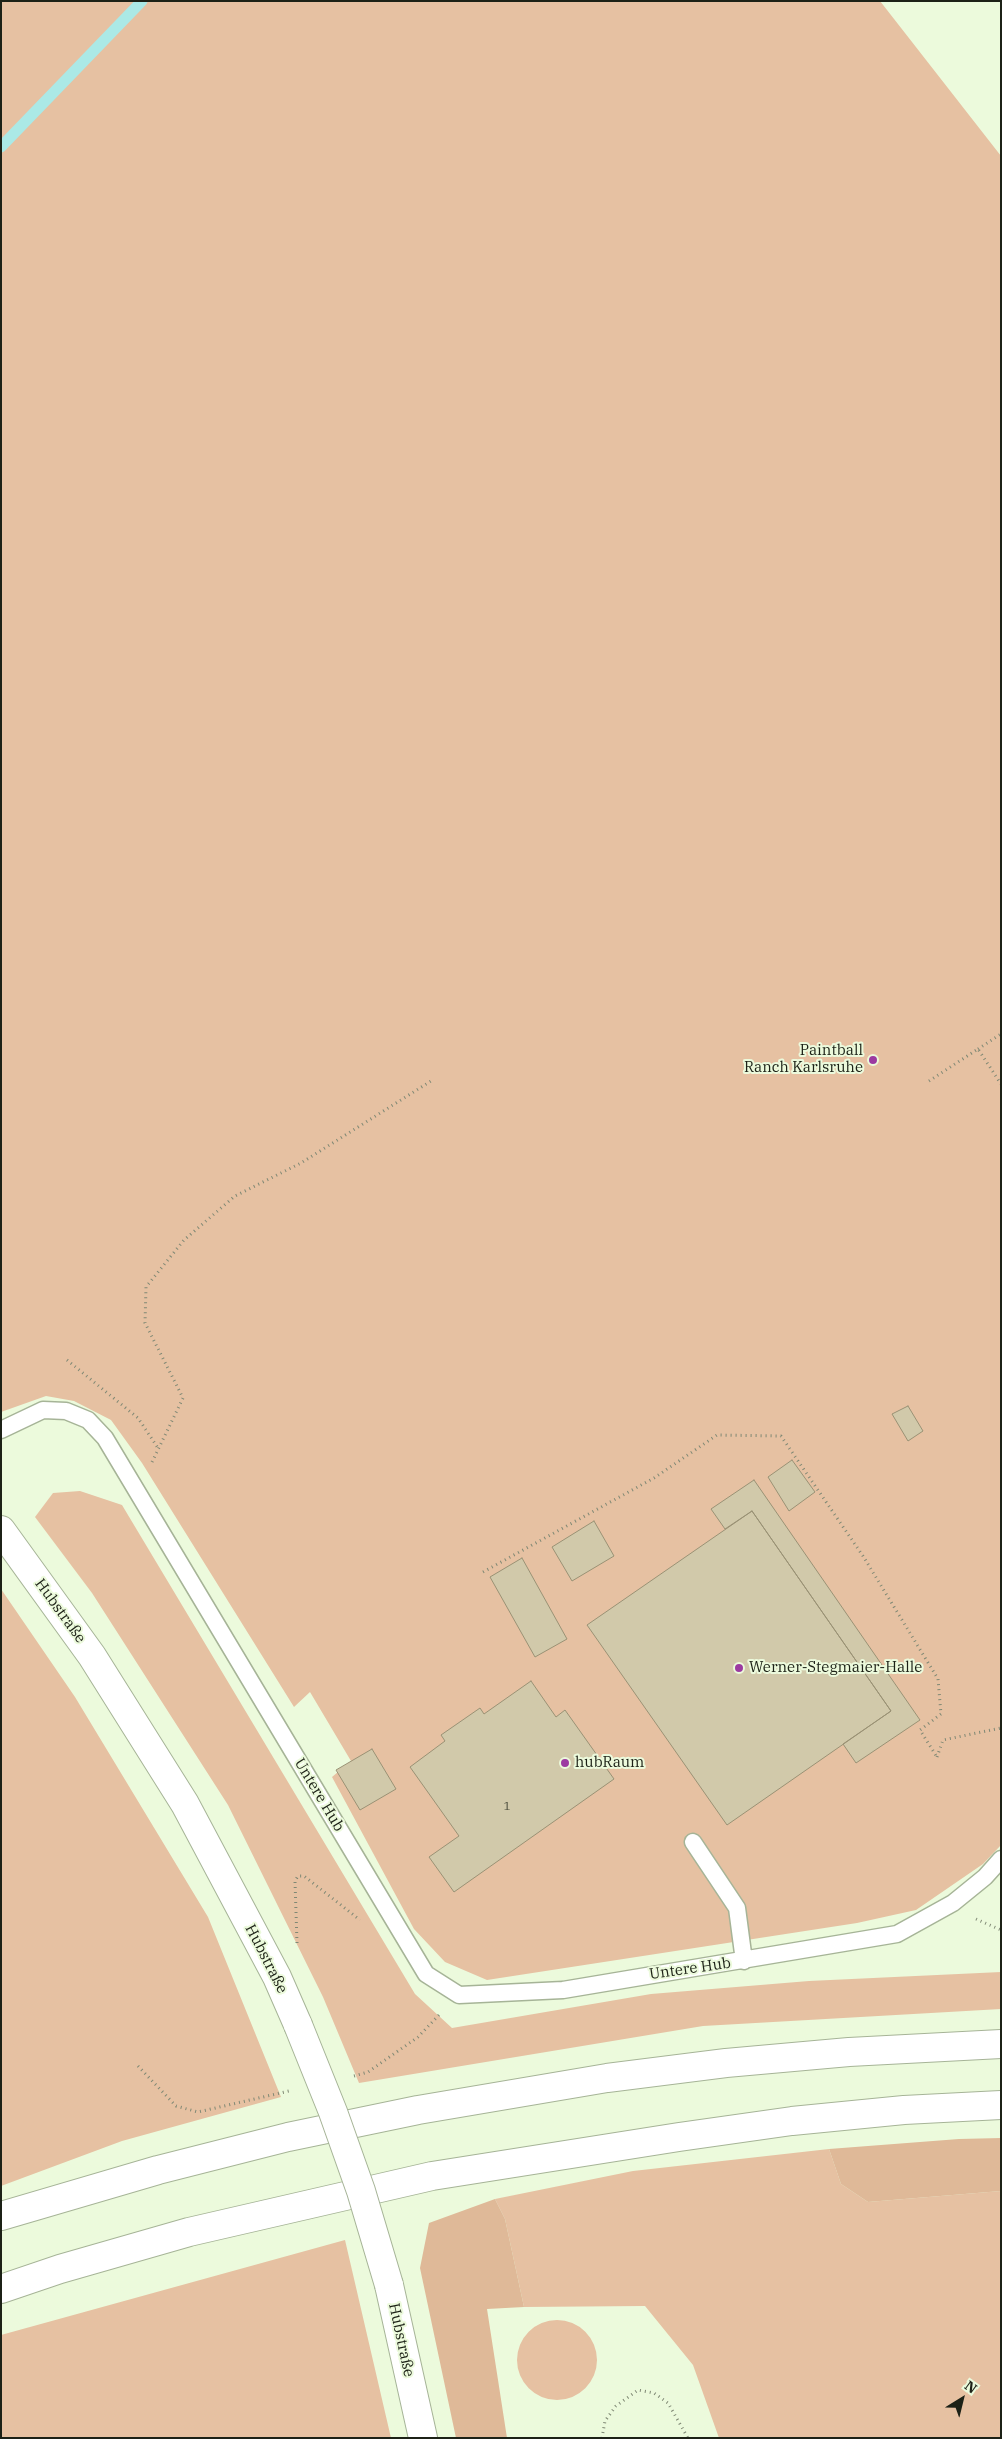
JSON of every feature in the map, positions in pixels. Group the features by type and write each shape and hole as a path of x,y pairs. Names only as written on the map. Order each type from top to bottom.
{"main road":[{"name":"Hubstraße","path":"1,1530 92,1656 185,1804 277,1978 333,2112 361,2191 389,2285 423,2438"},
{"path":"1,2216 167,2167 288,2137 418,2110 607,2078 726,2063 849,2052 1001,2044"},
{"path":"1,2288 189,2232 432,2176 679,2136 792,2121 904,2110 1001,2106"}],"lane":[{"name":"Untere Hub","path":"1,1430 43,1410 66,1411 88,1420 105,1438 426,1974 459,1995 563,1990 898,1934 953,1903 985,1877 1001,1859"},
{"path":"693,1842 737,1908 744,1961"}],"path":[{"path":"929,1081 1001,1034"},
{"path":"978,1049 1001,1084"},
{"path":"130,1480 150,1465 182,1398 145,1323 146,1287 184,1240 235,1196 301,1164 431,1081"},
{"path":"67,1360 138,1418 158,1449"},
{"path":"483,1572 654,1478 717,1435 781,1436 863,1556 938,1679 941,1714 920,1730 937,1757 943,1740 1001,1728"},
{"path":"277,1978 297,1945 295,1881 298,1876 304,1876 363,1922"},
{"path":"602,2438 606,2421 616,2406 638,2390 654,2393 668,2403 688,2438"}],"shaded area":[{"path":"1,1 880,1 1001,156 1001,1845 983,1864 916,1910 857,1923 487,1980 445,1962 414,1929 332,1777 351,1761 310,1692 294,1707 142,1463 111,1420 74,1401 46,1396 1,1412"},
{"path":"80,1491 122,1505 415,1994 452,2028 651,1994 809,1981 1001,1972 1001,2009 703,2026 359,2083 323,1997 228,1805 92,1593 35,1517 53,1493"},
{"path":"1,1589 75,1697 208,1917 281,2097 122,2141 1,2186"},
{"path":"1001,2138 1001,2191 868,2202 841,2184 829,2149 959,2139"},
{"path":"829,2149 841,2184 868,2202 1001,2191 1001,2438 719,2438 693,2365 645,2306 524,2307 505,2219 495,2199 633,2171"},
{"path":"495,2199 505,2219 524,2307 487,2309 507,2438 456,2438 420,2268 429,2223"},
{"path":"345,2240 391,2438 1,2438 1,2335"},
{"path":"557,2320 572,2323 585,2332 594,2345 597,2360 594,2375 585,2388 572,2397 557,2400 542,2397 529,2388 520,2375 517,2360 520,2345 529,2332 542,2323"}],"building":[{"path":"908,1406 923,1431 908,1441 892,1414"},
{"path":"792,1460 815,1492 789,1511 768,1477"},
{"path":"754,1480 920,1720 856,1763 843,1744 891,1711 752,1511 725,1529 711,1509"},
{"name":"Werner-Stegmaier-Halle","path":"752,1511 891,1711 727,1825 587,1625"},
{"path":"594,1521 614,1556 572,1581 552,1547"},
{"path":"522,1558 567,1639 535,1657 490,1577"},
{"path":"531,1681 556,1717 565,1710 614,1779 454,1892 429,1857 459,1836 410,1767 445,1741 441,1735 480,1708 484,1714"},
{"path":"372,1749 396,1789 360,1810 336,1770"}],"waterway":[{"path":"1,147 142,1"}],"place":[{"name":"Paintball Ranch Karlsruhe","path":"873,1060"},
{"name":"Werner-Stegmaier-Halle","path":"739,1668"},
{"name":"hubRaum","path":"565,1763"}]}
